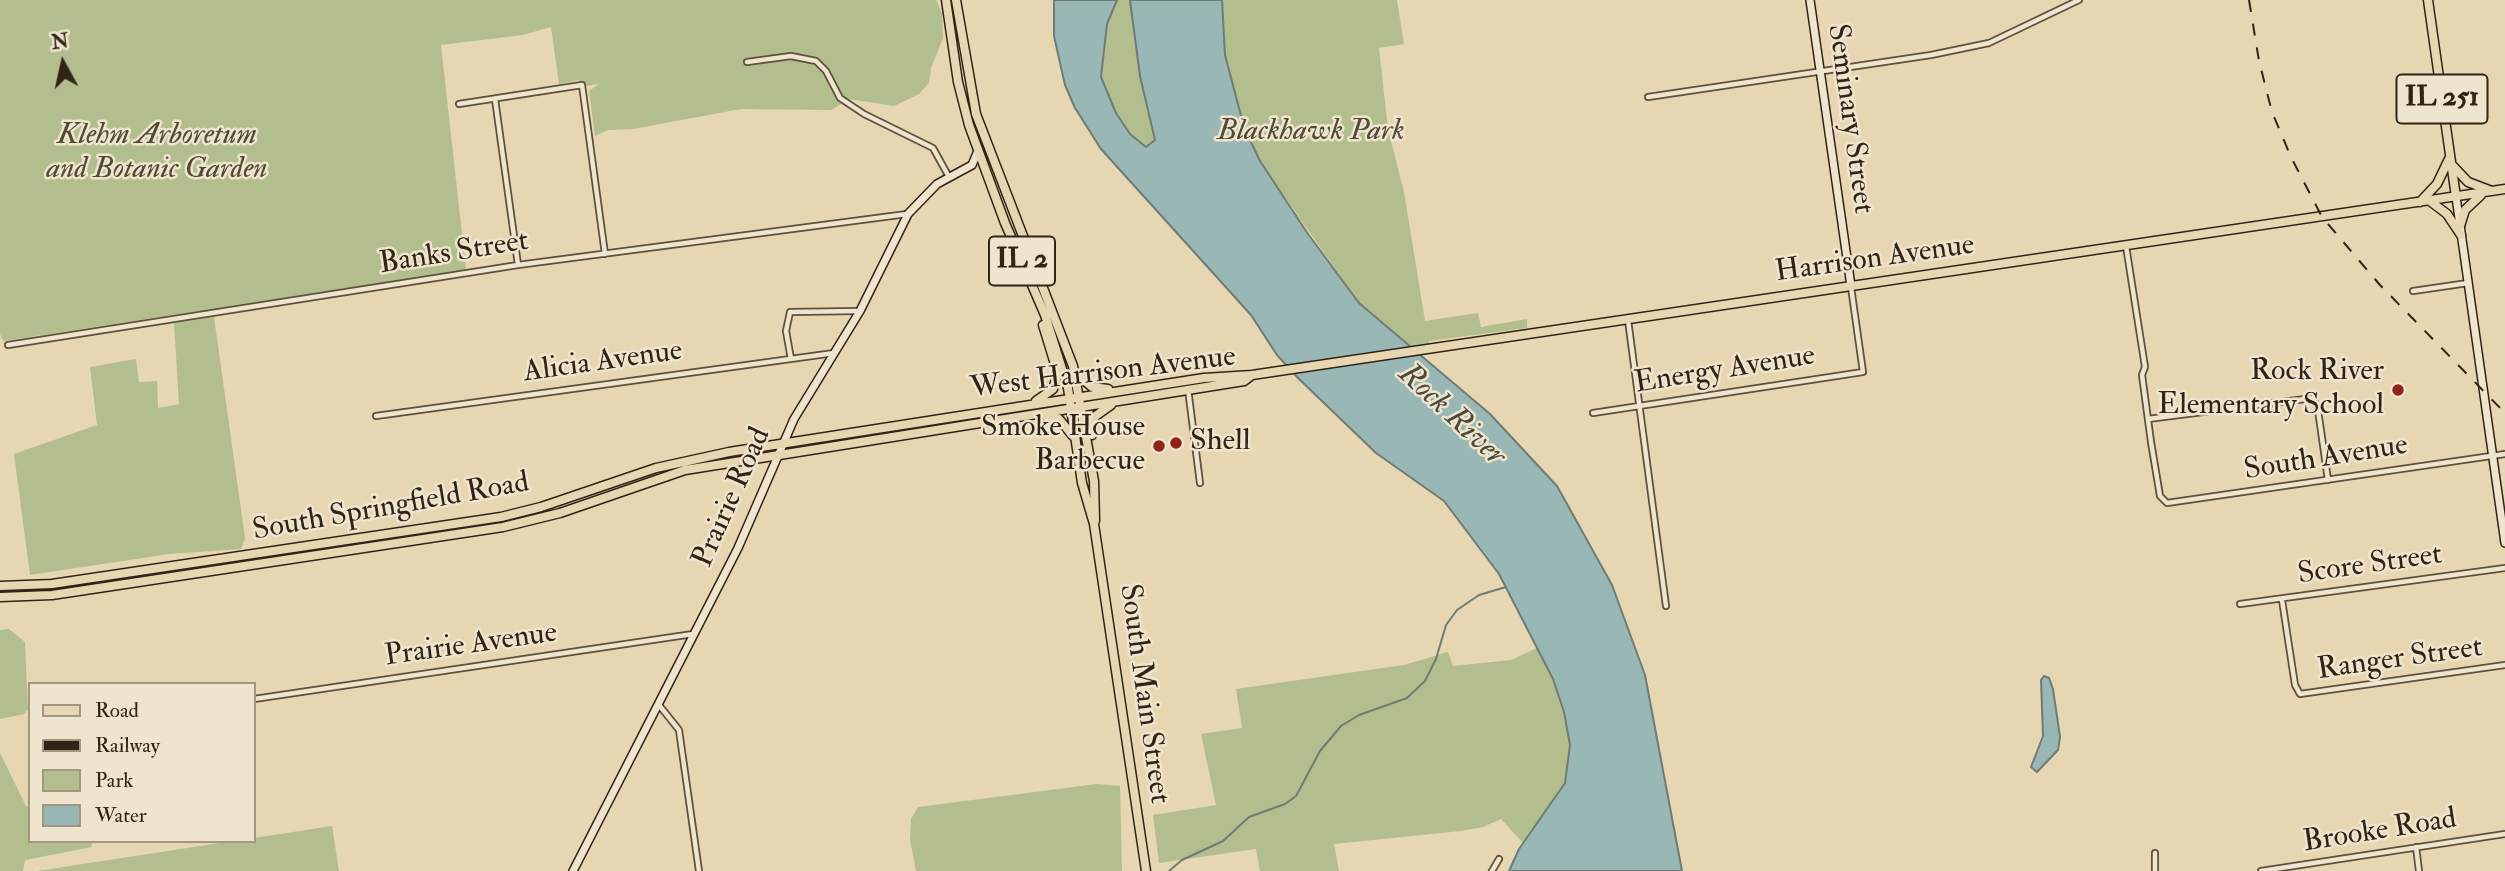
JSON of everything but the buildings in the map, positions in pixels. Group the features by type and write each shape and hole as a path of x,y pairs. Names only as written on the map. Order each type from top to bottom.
{"main road":[{"name":"South Main Street","path":"946,0 958,82 978,151 1054,341 1070,399 1082,483 1094,524 1146,871"},
{"name":"South Main Street","path":"956,0 976,114 1073,366 1083,407 1096,504 1094,524"},
{"name":"IL 251","path":"2428,0 2456,197"},
{"path":"2420,202 2437,184 2450,160 2468,182 2488,192 2469,205 2460,226"},
{"name":"Harrison Avenue","path":"1252,375 2505,189"},
{"path":"2430,201 2447,214 2461,235"},
{"path":"1015,407 1045,397 1057,380 1058,369 1038,298"},
{"path":"1073,366 1083,382 1097,388 1185,384"},
{"name":"West Harrison Avenue","path":"783,443 1081,397 1252,375"},
{"name":"West Harrison Avenue","path":"779,454 1127,400 1185,384"},
{"path":"1096,504 1098,482 1092,420 1107,407 1127,400"},
{"path":"953,427 1049,416 1066,424 1077,447"},
{"name":"South Springfield Road","path":"0,586 52,584 501,517 683,461 783,443"},
{"name":"South Springfield Road","path":"0,597 52,595 503,527 560,513 670,474 779,454"}],"street":[{"name":"Seminary Street","path":"1810,0 1851,286"},
{"path":"1648,97 1819,73 1989,43 2079,0"},
{"path":"747,62 791,56 816,61 826,71 840,98 864,114 933,148 949,177"},
{"path":"459,104 582,85 605,254"},
{"path":"495,99 518,265"},
{"path":"965,170 976,161 978,151"},
{"path":"965,170 980,171 988,178"},
{"name":"Prairie Road","path":"573,871 760,500 794,419 860,311 908,214 927,193 949,177 965,170"},
{"path":"2456,197 2505,543"},
{"name":"Banks Street","path":"8,345 518,265 908,214"},
{"path":"2125,246 2145,366 2142,375 2148,418 2313,398 2318,410 2328,480"},
{"path":"2413,291 2468,283"},
{"name":"Energy Avenue","path":"1593,413 1863,372 1851,286"},
{"path":"791,359 786,331 790,312 860,311"},
{"path":"1628,319 1666,606"},
{"name":"Alicia Avenue","path":"376,416 835,353"},
{"path":"1185,384 1200,483"},
{"name":"South Avenue","path":"2148,418 2160,496 2167,503 2505,454"},
{"name":"Score Street","path":"2240,604 2505,568"},
{"name":"Ranger Street","path":"2282,600 2295,685 2300,694 2505,666"},
{"name":"Prairie Avenue","path":"256,699 694,634"},
{"path":"659,705 679,730 699,871"},
{"name":"Brooke Road","path":"2261,871 2505,834"},
{"path":"2416,847 2419,871"},
{"path":"2155,853 2155,871"},
{"path":"1492,871 1499,859"}],"green space":[{"name":"Klehm Arboretum and Botanic Garden","path":"0,0 936,0 942,13 943,38 931,68 929,83 919,94 894,106 849,99 831,110 741,109 633,129 608,130 595,136 589,91 599,84 586,86 578,80 559,84 551,27 523,35 441,45 466,270 3,341 0,334"},
{"path":"1117,0 1130,0 1140,76 1155,141 1146,147 1130,134 1116,113 1101,77 1107,24"},
{"name":"Blackhawk Park","path":"1222,0 1397,0 1404,44 1379,48 1388,129 1404,192 1425,321 1478,313 1481,327 1527,319 1527,328 1429,341 1429,345 1410,348 1359,303 1264,167 1244,127 1225,55"},
{"path":"214,317 245,538 241,549 169,554 30,575 14,454 97,425 90,367 136,359 139,382 157,381 158,408 179,404 174,323"},
{"path":"9,629 25,642 28,709 24,714 0,719 0,630"},
{"path":"1537,648 1559,694 1571,761 1565,783 1523,843 1501,819 1483,827 1461,831 1334,844 1339,871 1260,871 1256,849 1159,863 1153,815 1216,805 1201,734 1242,728 1236,689 1404,665 1448,652 1453,666 1511,660"},
{"path":"0,753 28,806 28,843 91,843 92,847 25,860 23,871 0,871"},
{"path":"1097,784 1120,786 1122,871 916,871 910,840 911,819 918,807"},
{"path":"332,826 339,871 37,871 220,843 256,843 256,838"}],"water":[{"name":"Rock River","path":"1054,0 1117,0 1107,24 1101,77 1116,113 1130,134 1146,147 1155,140 1140,76 1130,0 1222,0 1225,55 1244,127 1260,161 1308,234 1359,303 1490,414 1557,486 1612,585 1645,675 1682,871 1509,871 1519,849 1565,783 1570,745 1564,712 1553,679 1499,574 1444,501 1376,453 1298,378 1277,355 1251,315 1101,149 1075,108 1065,85 1054,36"},
{"path":"2044,676 2049,678 2053,689 2060,737 2058,750 2037,772 2031,767 2043,736 2041,680"}],"waterway":[{"path":"1169,871 1182,860 1223,841 1249,817 1285,804 1296,796 1320,751 1341,726 1359,715 1407,698 1425,681 1436,659 1446,625 1457,610 1479,595 1506,587"}],"railway":[{"path":"2249,0 2259,61 2272,112 2291,157 2322,217 2380,285 2505,413"}],"place":[{"name":"Rock River Elementary School","path":"2398,390"},
{"name":"Shell","path":"1176,443"},
{"name":"Smoke House Barbecue","path":"1159,446"}]}
